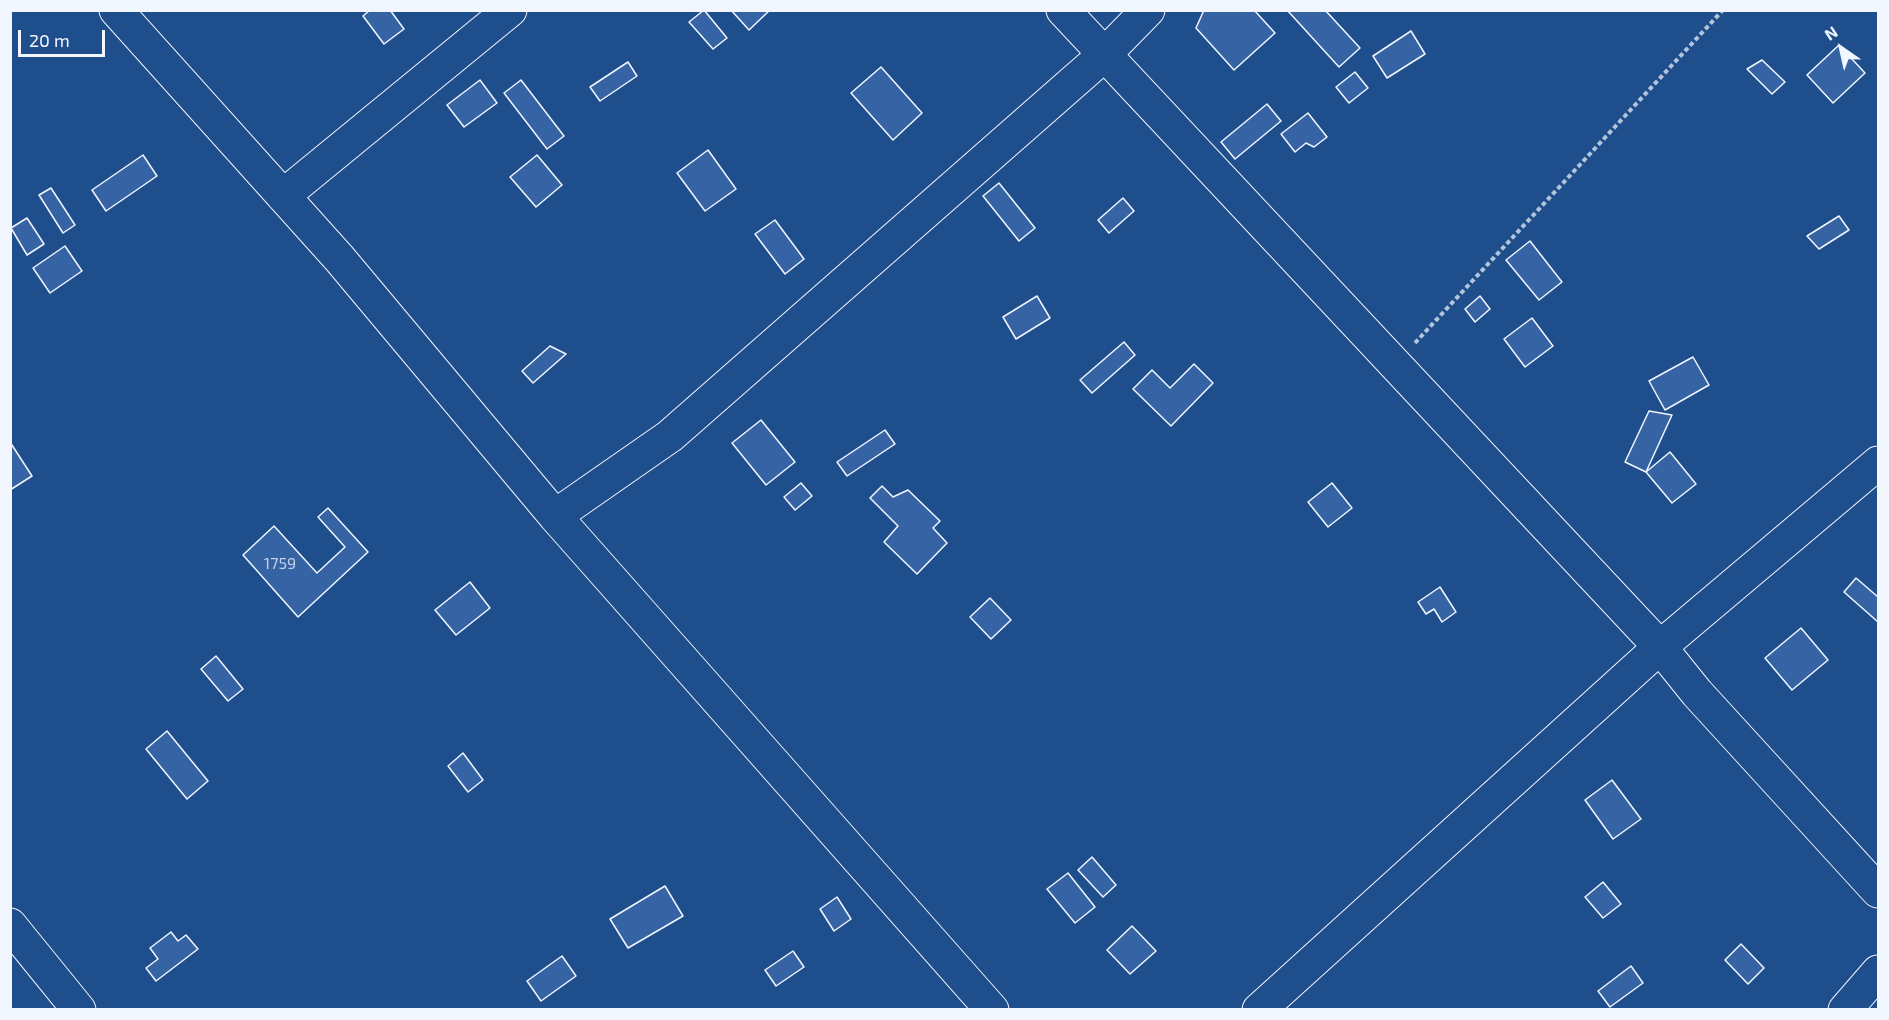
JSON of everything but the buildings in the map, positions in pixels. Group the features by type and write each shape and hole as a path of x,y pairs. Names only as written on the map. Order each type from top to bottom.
{"street":[{"path":"116,10 283,196 555,516 992,1010"},
{"path":"283,196 510,10"},
{"path":"1063,10 1103,56 1396,363 1660,647 1697,693 1878,891"},
{"path":"555,516 670,436 1103,56 1148,10"},
{"path":"1259,1010 1660,647 1878,463"},
{"path":"10,925 79,1010"},
{"path":"1845,1010 1878,972"}],"path":[{"path":"1396,363 1723,10"}]}
